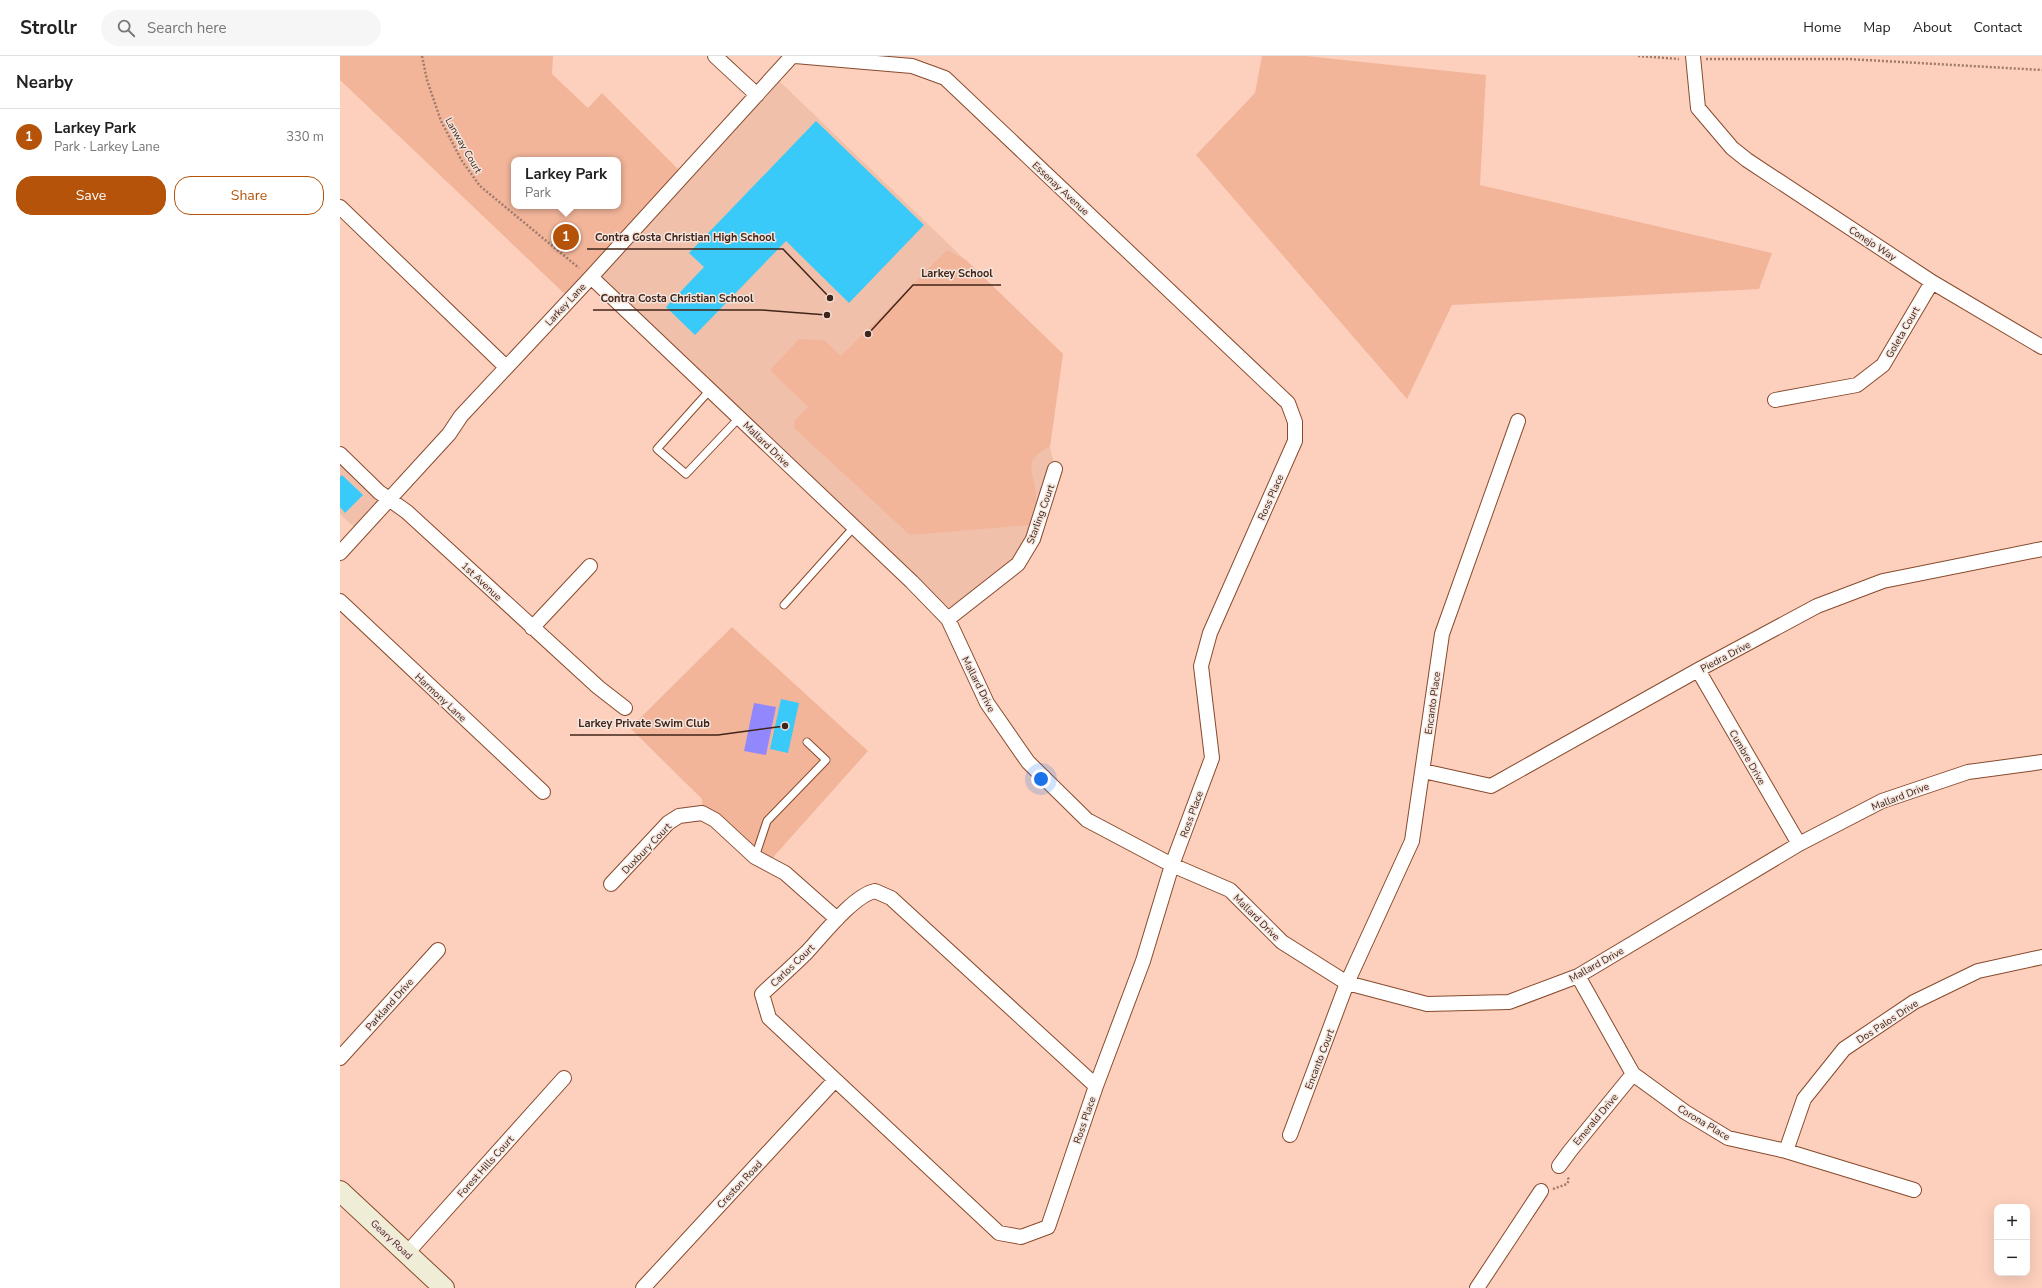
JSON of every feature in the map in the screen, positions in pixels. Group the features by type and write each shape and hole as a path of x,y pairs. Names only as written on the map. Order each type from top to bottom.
{"main road":[{"name":"Geary Road","path":"340,1191 444,1288"}],"street":[{"path":"715,56 757,95"},
{"name":"Larkey Lane","path":"340,553 449,434 461,416 591,277 792,56"},
{"name":"Essenay Avenue","path":"795,56 912,66 945,78 1288,403"},
{"name":"Conejo Way","path":"1692,58 1698,108 1732,148 1747,160 1932,282 2042,347"},
{"path":"340,206 506,367"},
{"name":"Mallard Drive","path":"591,277 912,582 948,619 987,704 1028,762 1087,820 1172,865 1230,890 1282,942 1347,983 1427,1004 1509,1002 1578,976 1799,844 1882,801 1968,772 2042,762"},
{"name":"Goleta Court","path":"1775,400 1857,385 1883,365 1932,282"},
{"name":"Ross Place","path":"1048,1227 1096,1086 1143,961 1172,865 1212,758 1201,666 1210,633 1295,441 1295,422 1288,403"},
{"name":"Encanto Place","path":"1347,983 1412,841 1442,634 1518,421"},
{"name":"1st Avenue","path":"340,454 379,492 407,512 532,628 598,687 625,708"},
{"name":"Starling Court","path":"948,619 1018,564 1033,539 1055,469"},
{"name":"Piedra Drive","path":"1423,771 1491,786 1698,670 1817,606 1882,582 2042,549"},
{"path":"532,628 590,566"},
{"name":"Harmony Lane","path":"340,601 543,792"},
{"name":"Cumbre Drive","path":"1698,670 1799,844"},
{"name":"Duxbury Court","path":"610,884 668,824 679,816 690,813 702,813 715,820 755,857 785,873 837,919"},
{"name":"Carlos Court","path":"1048,1227 1021,1237 999,1233 769,1018 762,994 806,953 837,919 869,892 875,891 891,898 1096,1086"},
{"name":"Parkland Drive","path":"340,1058 438,950"},
{"name":"Dos Palos Drive","path":"1786,1151 1804,1099 1844,1049 1914,1002 1978,971 2042,957"},
{"name":"Corona Place","path":"1578,976 1633,1074 1684,1112 1728,1138 1786,1151 1914,1190"},
{"name":"Encanto Court","path":"1290,1135 1347,983"},
{"name":"Emerald Drive","path":"1559,1166 1633,1074"},
{"name":"Forest Hills Court","path":"407,1253 564,1078"},
{"name":"Creston Road","path":"643,1288 834,1080"},
{"path":"1476,1288 1541,1191"}],"lane":[{"path":"710,390 658,449 686,474 740,418"},
{"path":"784,605 854,527"},
{"path":"755,857 767,821 826,760 807,742"}],"path":[{"name":"Lanway Court","path":"422,56 427,80 440,121 462,161 480,186 579,268"},
{"path":"1638,56 1692,58 1848,59 2042,70"},
{"path":"1541,1191 1561,1187 1569,1183 1569,1180 1559,1166"}],"shaded area":[{"path":"340,56 553,56 552,74 588,108 602,93 684,175 570,299 340,80"},
{"path":"1262,56 1306,56 1486,75 1480,185 1772,253 1759,289 1452,305 1407,399 1196,155 1255,93"},
{"path":"774,76 1063,354 1050,446 1055,469 1018,564 948,619 591,277"},
{"path":"947,250 966,260 1063,354 1050,446 1035,457 1032,462 1031,468 1036,497 1030,525 910,535 794,428 794,421 808,407 770,370 799,339 824,340 841,356"},
{"path":"340,454 390,500 359,532 340,514"},
{"path":"732,627 868,751 768,863 702,813 702,799 630,728"},
{"path":"754,703 776,707 766,755 744,751"}],"building":[{"path":"816,121 924,225 849,303 786,241 695,335 666,307 704,267 689,253"},
{"path":"342,475 363,495 345,513 340,507 340,477"},
{"path":"781,699 799,703 788,753 770,749"}],"place":[{"name":"Larkey Park","path":"566,237"},
{"name":"Contra Costa Christian High School","path":"830,298"},
{"name":"Contra Costa Christian School","path":"827,315"},
{"name":"Larkey School","path":"868,334"},
{"name":"Larkey Private Swim Club","path":"785,726"}]}
